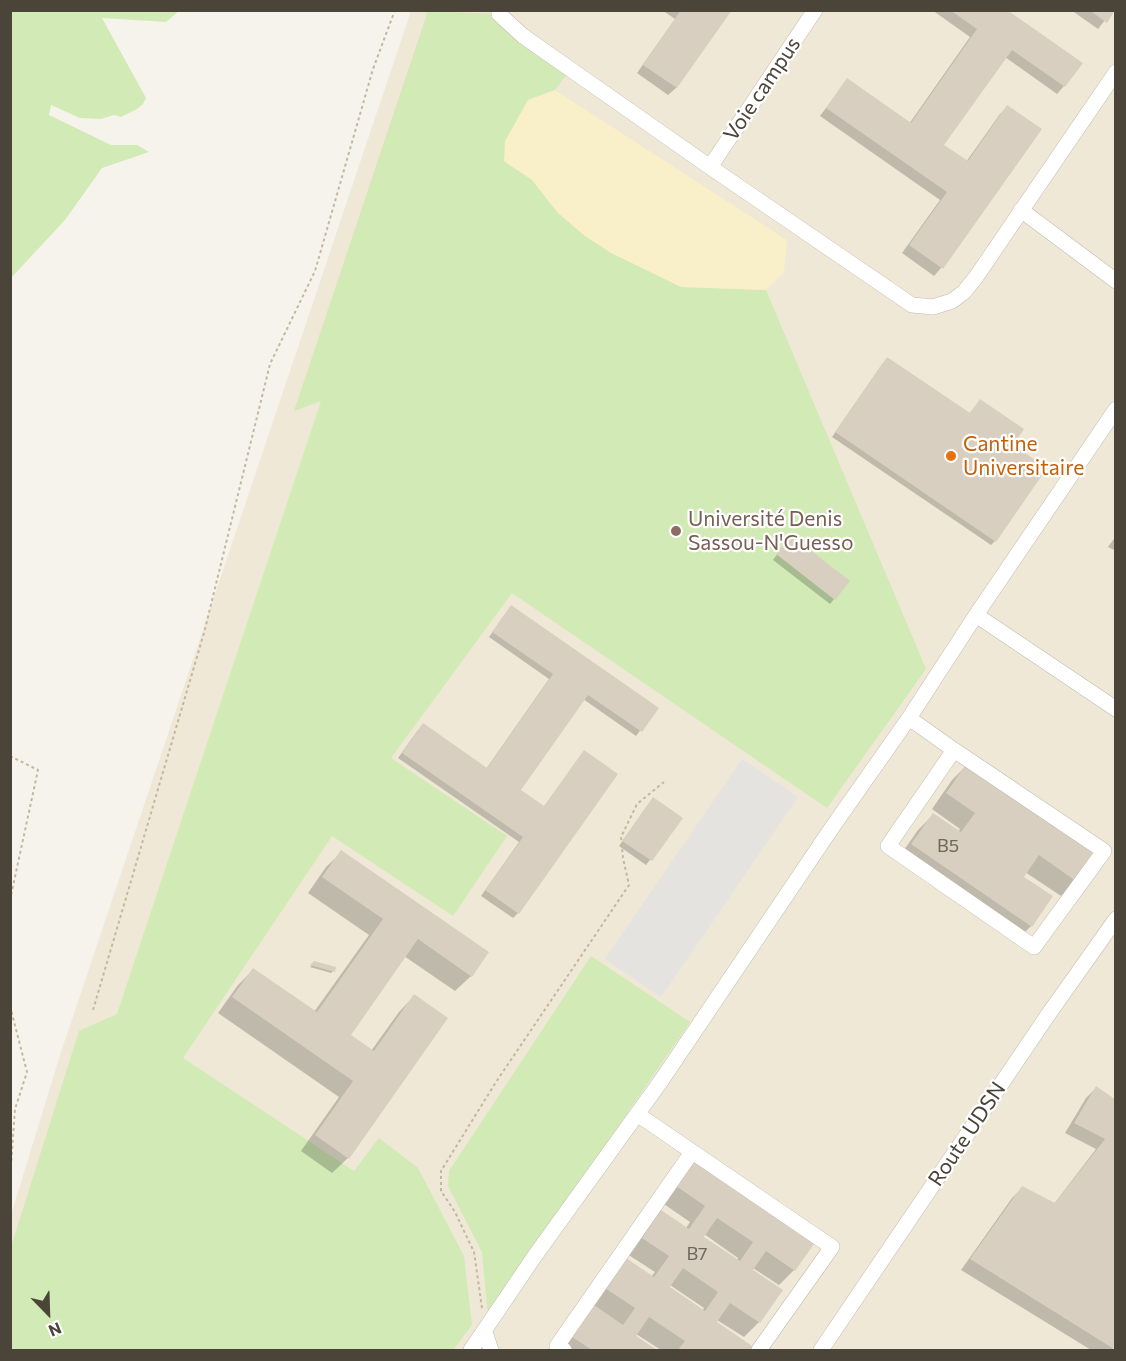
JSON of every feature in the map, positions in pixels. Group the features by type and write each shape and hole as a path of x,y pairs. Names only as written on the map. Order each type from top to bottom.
{"street":[{"path":"501,10 500,14 522,36 912,305 933,307 952,301 964,292 1116,72"},
{"name":"Voie campus","path":"710,167 815,10"},
{"path":"1022,210 1116,281"},
{"path":"471,1350 534,1257 637,1114 909,718 1116,409"},
{"path":"976,615 1116,709"},
{"path":"909,718 1104,851 1034,947 888,846 954,750"},
{"name":"Route UDSN","path":"821,1350 1050,1012 1116,919"},
{"path":"637,1114 832,1247 759,1350"},
{"path":"564,1350 557,1346 692,1152"},
{"path":"485,1332 491,1350"}],"path":[{"path":"93,1010 204,633 270,364 315,271 373,69 395,10"},
{"path":"10,756 38,770 10,900"},
{"path":"482,1309 474,1252 455,1212 441,1191 441,1171 496,1082 629,885 621,837 637,804 664,782"},
{"path":"10,1006 27,1072 15,1109 10,1179"}],"shaded area":[{"name":"Université Denis Sassou-N'Guesso","path":"411,11 1115,11 1115,1350 11,1350 11,1215 61,1052"},
{"path":"742,759 798,797 661,997 605,959"}],"green space":[{"path":"11,10 179,11 166,22 102,18 146,98 143,104 121,117 114,115 101,119 80,118 51,105 49,115 111,145 137,145 149,152 102,168 65,220 11,278"},
{"path":"428,11 499,14 570,70 555,90 528,100 504,161 532,180 558,213 585,236 681,287 766,290 926,669 827,808 512,593 391,758 507,836 453,916 332,836 183,1058 354,1171 379,1138 418,1168 464,1256 472,1325 453,1350 11,1350 11,1247 79,1031 117,1014 321,401 294,411"},
{"path":"591,956 690,1022 488,1315 482,1252 448,1186 449,1171"}],"sand":[{"path":"555,90 787,240 784,272 766,290 681,287 611,253 585,236 558,213 532,180 504,161 505,141 528,100"}],"building":[{"path":"681,10 732,10 677,88 643,65"},
{"path":"950,10 1007,10 1083,63 1065,87 1012,50 944,145 968,161 1007,105 1042,129 943,269 909,245 947,192 826,108 847,78 911,123 977,29"},
{"path":"1089,10 1115,10 1107,23"},
{"name":"Cantine Universitaire","path":"887,357 970,413 980,399 1024,429 1013,445 1047,468 996,542 835,432"},
{"path":"791,535 850,581 835,600 776,554"},
{"path":"511,605 659,708 642,732 588,695 521,790 544,806 584,750 618,774 519,914 485,890 523,837 402,753 423,723 487,768 553,674 492,632"},
{"path":"967,763 1098,852 1077,882 1039,855 1024,877 1053,896 1032,927 911,844 933,813 961,832 975,813 946,793"},
{"path":"653,797 683,818 652,861 622,841"},
{"path":"341,850 489,952 472,977 418,939 351,1035 374,1051 414,994 448,1018 349,1159 315,1135 353,1081 232,997 253,968 317,1012 383,919 322,877"},
{"path":"314,961 336,967 335,972 310,965"},
{"path":"1096,1086 1116,1100 1114,1349 970,1259 1022,1186 1055,1203 1105,1139 1074,1123"},
{"path":"695,1159 816,1241 795,1271 766,1251 753,1270 783,1290 760,1323 730,1303 717,1322 755,1348 753,1350 678,1350 685,1341 649,1317 636,1336 657,1350 592,1350 572,1337 594,1305 623,1325 635,1308 605,1288 626,1258 654,1277 669,1256 642,1238 661,1210 689,1229 705,1206 676,1186","holes":["717,1218 753,1242 740,1261 704,1237","683,1268 718,1292 705,1311 670,1287"]}],"place":[{"name":"Cantine Universitaire","path":"951,456"},
{"name":"Université Denis Sassou-N'Guesso","path":"676,531"}]}
